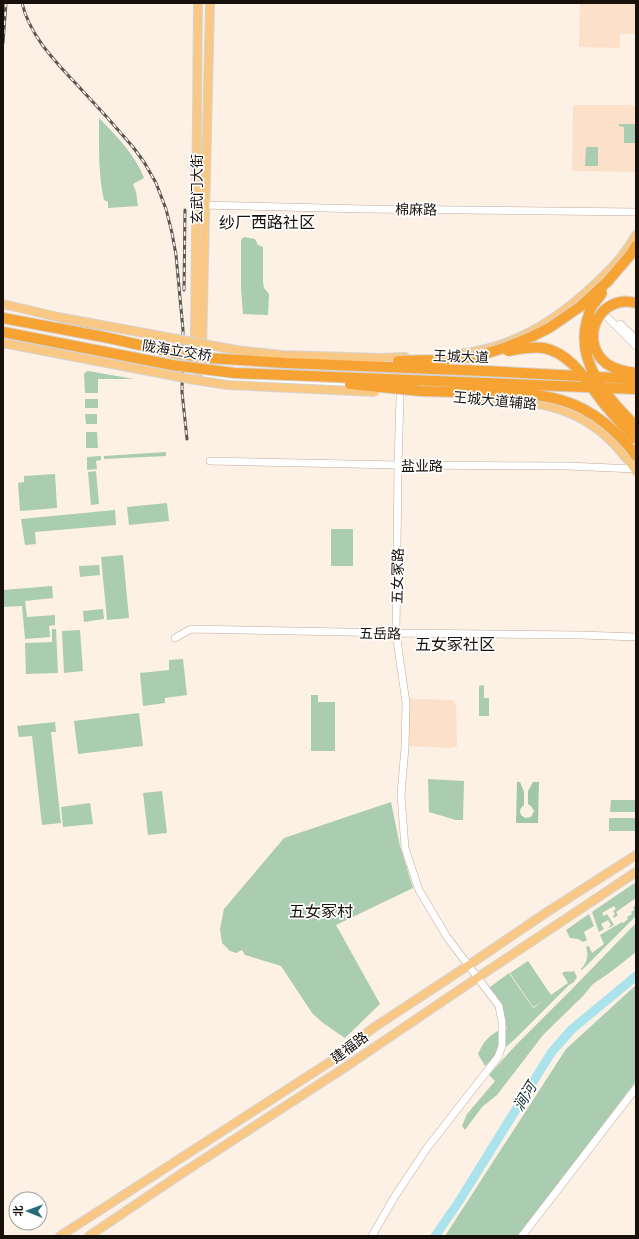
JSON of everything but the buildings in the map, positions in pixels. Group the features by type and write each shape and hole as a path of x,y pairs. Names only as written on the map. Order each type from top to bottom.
{"highway":[{"path":"474,357 504,348 549,328 581,306 608,281 633,250"},
{"path":"633,250 591,308 585,327 585,344 592,372 620,409 636,426"},
{"path":"636,304 619,302 608,306 597,319 592,334 596,351 607,364 636,374"},
{"path":"58,317 109,338"},
{"name":"陇海立交桥","path":"3,318 109,338 175,353 208,358 286,363"},
{"name":"陇海立交桥","path":"3,332 172,365 234,373 350,377"},
{"path":"248,361 412,361 474,357 535,347 545,348 561,355 575,367 613,415 636,439"},
{"path":"44,351 112,353"},
{"name":"王城大道","path":"286,363 636,379"},
{"path":"234,373 421,391 542,395 566,401 581,407 594,415 624,440 636,456"},
{"name":"王城大道","path":"350,377 636,390"}],"main road":[{"name":"玄武门大街","path":"198,3 195,347 199,374"},
{"name":"玄武门大街","path":"202,348 210,3"},
{"path":"3,304 58,317 236,350 282,355 380,358 464,353 480,351 512,340 548,322 569,307 612,268 621,258 636,235"},
{"name":"王城大道辅路","path":"3,343 228,385 401,393 517,400 543,404 563,410 589,422 609,439 635,470"},
{"name":"建福路","path":"60,1236 336,1058 373,1028 469,966 547,912 636,855"},
{"name":"建福路","path":"88,1236 344,1068 636,872"},
{"path":"174,1162 181,1174"}],"street":[{"name":"棉麻路","path":"196,205 370,209 636,212"},
{"path":"586,292 636,339"},
{"path":"586,292 636,346"},
{"path":"202,348 264,357 380,361 402,357"},
{"name":"五女冢路","path":"372,1236 395,1196 427,1148 498,1057 502,1046 502,1022 499,1006 447,937 419,890 405,848 401,795 405,747 406,703 396,633 398,465 402,357"},
{"path":"199,374 243,380 376,389 401,393"},
{"path":"609,439 636,414"},
{"path":"609,439 636,420"},
{"name":"盐业路","path":"210,461 398,465 568,466 635,470"},
{"name":"五岳路","path":"174,638 191,629 636,636"},
{"path":"522,1236 636,1088"}],"shaded area":[{"path":"580,3 636,3 636,34 620,34 620,48 579,47"},
{"path":"573,105 636,105 636,172 572,171"},
{"path":"409,697 414,699 452,700 456,705 457,746 450,748 407,746"}],"green space":[{"path":"99,118 136,161 144,178 133,184 138,206 108,208 108,202 104,200 100,170"},
{"path":"619,124 636,124 636,143 624,143 624,127 619,126"},
{"path":"586,147 598,147 598,166 585,166"},
{"path":"244,237 255,239 258,245 263,247 263,282 264,288 269,294 268,315 243,314 241,289 241,240"},
{"path":"88,371 134,379 98,379 98,393 85,393 84,374"},
{"path":"85,399 98,399 98,408 85,408"},
{"path":"85,414 97,414 97,424 86,424"},
{"path":"86,432 97,432 98,448 86,448"},
{"path":"166,452 166,456 104,459 104,456"},
{"path":"101,456 101,460 96,461 97,469 87,470 87,457"},
{"path":"96,471 99,504 91,505 88,472"},
{"path":"55,474 57,508 20,511 18,483 24,482 24,476"},
{"path":"167,503 169,521 129,525 127,507"},
{"path":"115,510 116,525 35,532 36,544 25,545 21,519"},
{"path":"331,529 353,529 353,566 331,566"},
{"path":"123,555 129,618 107,620 101,557"},
{"path":"99,565 100,575 80,577 79,566"},
{"path":"52,586 53,598 25,601 27,617 55,615 55,625 49,626 50,637 25,639 22,606 4,607 3,590"},
{"path":"103,609 104,619 84,622 83,611"},
{"path":"52,629 56,629 58,673 26,674 25,643 52,642"},
{"path":"80,630 83,671 64,673 62,631"},
{"path":"183,659 187,695 165,698 165,703 143,706 140,673 169,670 169,660"},
{"path":"484,685 484,698 489,698 489,716 479,716 479,686"},
{"path":"311,695 318,695 318,702 335,702 335,751 311,751"},
{"path":"139,713 143,746 78,754 74,721"},
{"path":"55,722 56,732 51,732 61,823 42,825 32,736 19,737 17,726"},
{"path":"428,779 464,781 463,820 456,820 429,812"},
{"path":"517,782 520,782 524,792 524,805 520,812 522,816 526,818 531,817 534,811 528,804 528,791 533,782 539,782 538,823 516,823"},
{"path":"162,791 167,833 148,835 143,793"},
{"path":"611,800 636,800 636,812 610,812"},
{"path":"391,802 400,846 413,888 336,925 380,1004 345,1038 323,1023 312,1013 281,966 245,955 242,950 236,953 230,951 222,943 220,929 224,909 284,838"},
{"path":"90,803 93,824 63,827 61,807"},
{"path":"609,818 636,818 636,831 609,831"},
{"path":"636,882 636,898 616,912 618,915 614,918 613,916 615,914 613,911 616,909 614,906 602,913 604,916 607,914 614,925 609,928 611,925 608,920 601,924 604,929 599,932 592,912"},
{"path":"636,905 636,916 582,970 581,969 587,959 586,947 589,946 592,953 604,944 600,935 628,919 627,917 632,914 631,912 634,910 633,907"},
{"path":"589,914 594,926 584,932 587,940 583,942 578,939 570,938 566,930"},
{"path":"636,923 636,952 593,984 582,997 543,1035 497,1095 482,1107 465,1130 462,1126 467,1114 495,1081 489,1075 515,1046"},
{"path":"528,961 551,995 568,983 562,973 574,971 577,977 574,982 569,985 517,1037 485,1066 478,1054 483,1045 494,1033 503,1028 505,1030 507,1029 486,990 509,973 533,1008 544,1001 533,1007 510,973"},
{"path":"636,985 636,1081 531,1219 517,1236 445,1236 566,1049"}],"waterway":[{"name":"涧河","path":"435,1236 458,1203 551,1053 571,1030 636,976"}],"railway":[{"path":"3,43 6,3"},
{"path":"22,3 31,27 45,49 120,132 144,162 156,183 166,209 176,255 183,330 182,392 187,439"},
{"path":"184,290 185,210"}],"district":[{"name":"纱厂西路社区","path":"267,222"},
{"name":"五女冢社区","path":"455,644"},
{"name":"五女冢村","path":"321,911"}]}
